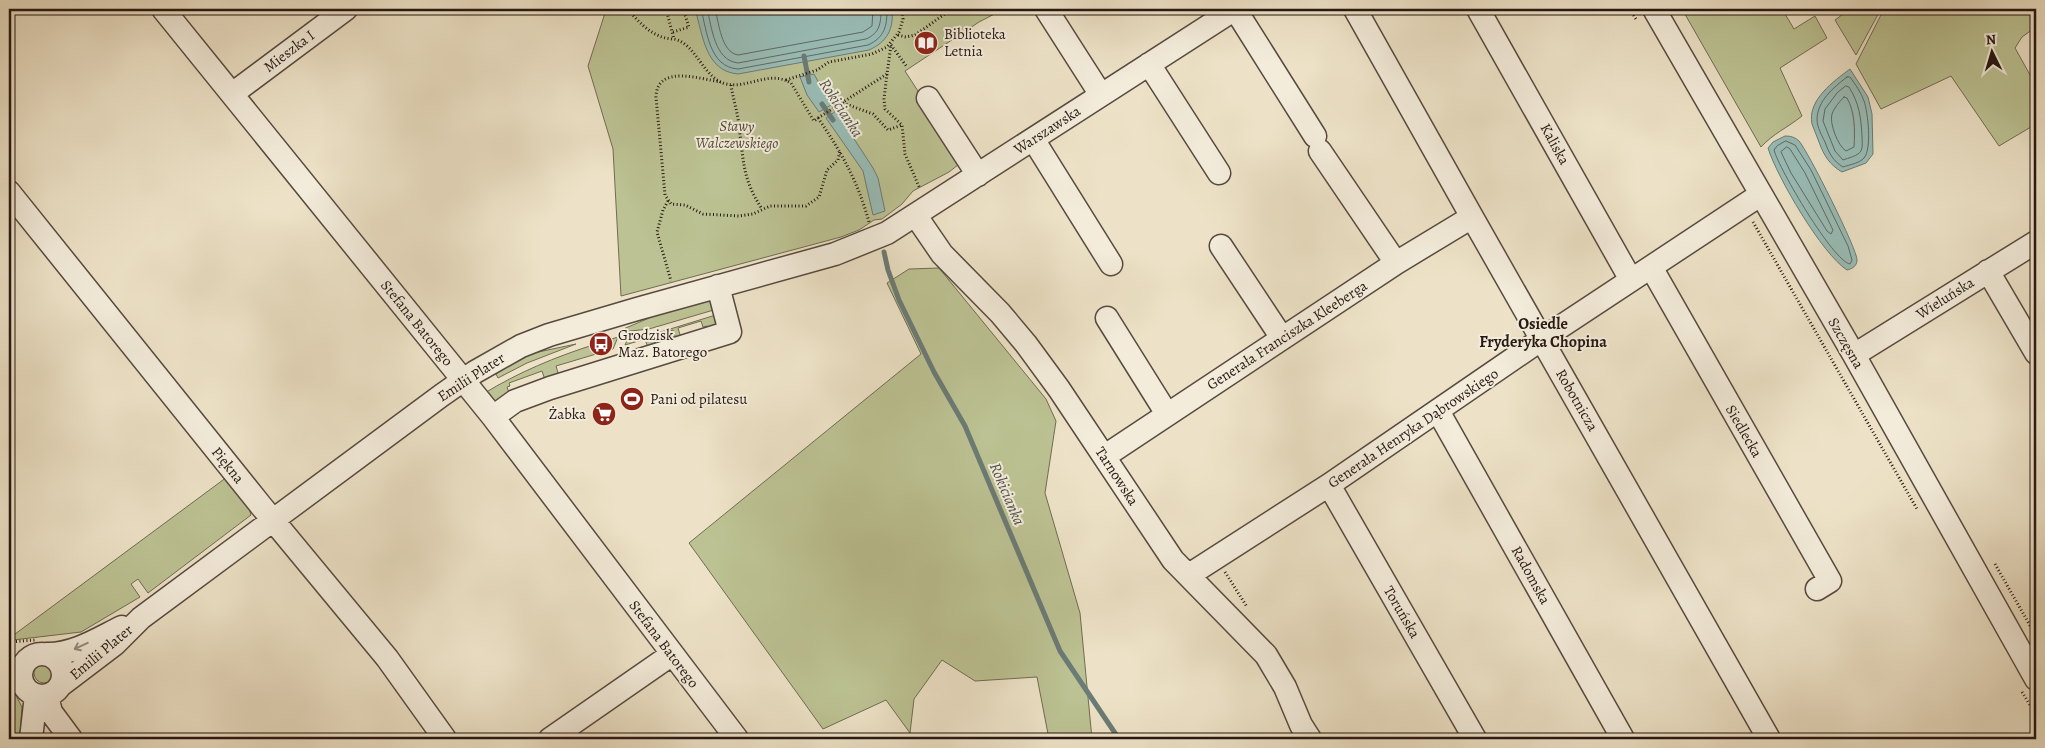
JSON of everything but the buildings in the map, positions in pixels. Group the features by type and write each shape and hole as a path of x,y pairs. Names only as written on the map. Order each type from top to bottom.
{"street":[{"name":"Stefana Batorego","path":"163,9 493,417 671,655 737,739"},
{"name":"Mieszka I","path":"232,94 346,9"},
{"path":"1046,9 1101,95"},
{"name":"Robotnicza","path":"1355,9 1769,739"},
{"name":"Kaliska","path":"1478,9 1632,280"},
{"path":"1229,10 1396,263"},
{"name":"Warszawska","path":"856,246 887,233 919,206 978,175 1229,10"},
{"name":"Szczęsna","path":"1647,17 1752,201 1854,355 2027,682"},
{"path":"1149,64 1219,174"},
{"path":"928,98 978,175"},
{"path":"1033,139 1111,264"},
{"name":"Piękna","path":"9,192 273,520 387,658 445,739"},
{"name":"Generała Henryka Dąbrowskiego","path":"1189,575 1329,485 1542,340 1752,201"},
{"name":"Tarnowska","path":"919,206 942,254 1000,313 1026,344 1105,456 1170,556 1266,655 1282,682 1301,725 1310,739"},
{"name":"Generała Franciszka Kleeberga","path":"1105,456 1396,263 1472,217"},
{"name":"Wieluńska","path":"1854,355 2036,242"},
{"name":"Emilii Plater","path":"48,692 115,644 141,618 462,380 504,355 549,335 856,246"},
{"path":"1221,246 1282,338"},
{"name":"Siedlecka","path":"1651,267 1830,582 1817,589"},
{"path":"1988,271 2036,353"},
{"path":"493,417 515,401 550,388 730,332 718,286"},
{"path":"1107,318 1167,414"},
{"name":"Radomska","path":"1438,411 1623,739"},
{"name":"Toruńska","path":"1329,485 1475,739"},
{"name":"Emilii Plater","path":"9,653 26,656 40,650 64,653 141,618"},
{"path":"15,671 21,672 25,662 40,650 57,659 62,667 64,676 48,692 31,739"},
{"path":"550,739 671,655"},
{"path":"15,671 26,689 48,692"},
{"path":"48,692 51,712 70,737"},
{"path":"41,739 57,735 70,737"}],"path":[{"path":"643,9 632,14 664,39 674,39 684,43 711,74 721,82"},
{"path":"666,9 674,39"},
{"path":"672,32 689,27 683,9"},
{"path":"786,80 812,72 833,61 872,54 891,44 898,35 902,23 902,9"},
{"path":"898,35 906,37 915,35 952,9"},
{"path":"1630,9 1647,17"},
{"path":"891,44 907,67"},
{"path":"891,44 884,99 885,109 902,125 905,154 917,178 919,206"},
{"path":"840,151 838,160 827,170 821,192 816,200 806,206 773,206 749,215 703,214 685,205 674,204 668,201 665,196 656,97 657,87 661,81 672,76 689,77 731,85 772,77 786,80 791,83 814,121 887,74"},
{"path":"731,85 740,127 744,174 748,186 762,209"},
{"path":"843,102 872,114 888,130 902,125"},
{"path":"819,118 840,151 860,191 870,228"},
{"path":"668,201 663,210 657,232 673,288"},
{"path":"1752,201 1920,515"},
{"path":"1993,561 2036,636"},
{"path":"9,642 40,650"},
{"path":"2027,682 2036,715"}],"green space":[{"name":"Stawy Walczewskiego","path":"604,9 1004,9 979,22 905,71 963,161 949,172 913,191 902,204 882,219 874,220 859,230 841,237 621,296 613,149 588,66 605,13"},
{"path":"1682,9 1782,9 1794,29 1815,16 1827,38 1780,68 1802,116 1761,147"},
{"path":"1850,9 1881,9 1856,55 1835,20"},
{"path":"1884,9 2036,9 2036,27 2022,37 2015,48 2034,82 2036,81 2036,124 1999,146 1951,76 1881,109 1856,64"},
{"path":"939,268 1046,399 1056,421 1045,493 1080,613 1092,739 1049,739 1037,677 975,681 942,660 914,699 910,733 886,700 823,729 689,543 921,354 887,283 909,269"},
{"path":"709,299 717,309 649,329 621,332 621,330 668,310"},
{"path":"719,314 720,324 708,328 707,326 703,327 701,321 678,328 681,338 676,339 673,330 656,336 658,345 648,348 645,339 625,345 629,336 654,334"},
{"path":"618,337 613,349 556,366 559,376 545,380 542,371 509,383 510,386 507,387 509,393 496,403 483,394 510,379 566,354 596,344 597,348 605,345 605,341"},
{"path":"576,344 527,363 498,378 494,370 524,355"},
{"path":"227,477 251,507 249,509 251,515 148,593 138,579 131,584 140,597 81,632 13,640 11,637"},
{"path":"44,663 51,666 54,673 51,680 44,683 37,680 34,673 37,666"},
{"path":"9,682 22,707 20,734 24,739 9,739"}],"water":[{"name":"Stawy Walczewskiego","path":"695,9 892,9 892,23 885,39 869,50 738,74 718,66 712,59 703,40"},
{"path":"1850,69 1868,97 1872,114 1873,154 1866,163 1842,172 1828,160 1823,152 1812,124 1812,115 1814,107 1823,92"},
{"path":"814,74 831,105 819,112 807,95 800,77"},
{"path":"836,111 878,178 885,211 873,215 863,171 826,118"},
{"path":"1785,136 1799,141 1832,201 1850,239 1857,260 1855,266 1851,269 1847,270 1837,261 1813,232 1790,195 1773,161 1768,148 1773,142"}],"waterway":[{"name":"Rokicianka","path":"804,56 809,82"},
{"name":"Rokicianka","path":"822,104 833,120"},
{"name":"Rokicianka","path":"884,252 888,270 899,300 934,372 965,426 1060,651 1119,739"}],"place":[{"name":"Biblioteka Letnia","path":"926,43"},
{"name":"Grodzisk Maz. Batorego","path":"601,344"},
{"name":"Pani od pilatesu","path":"632,399"},
{"name":"Żabka","path":"604,414"}],"district":[{"name":"Osiedle Fryderyka Chopina","path":"1543,333"}]}
